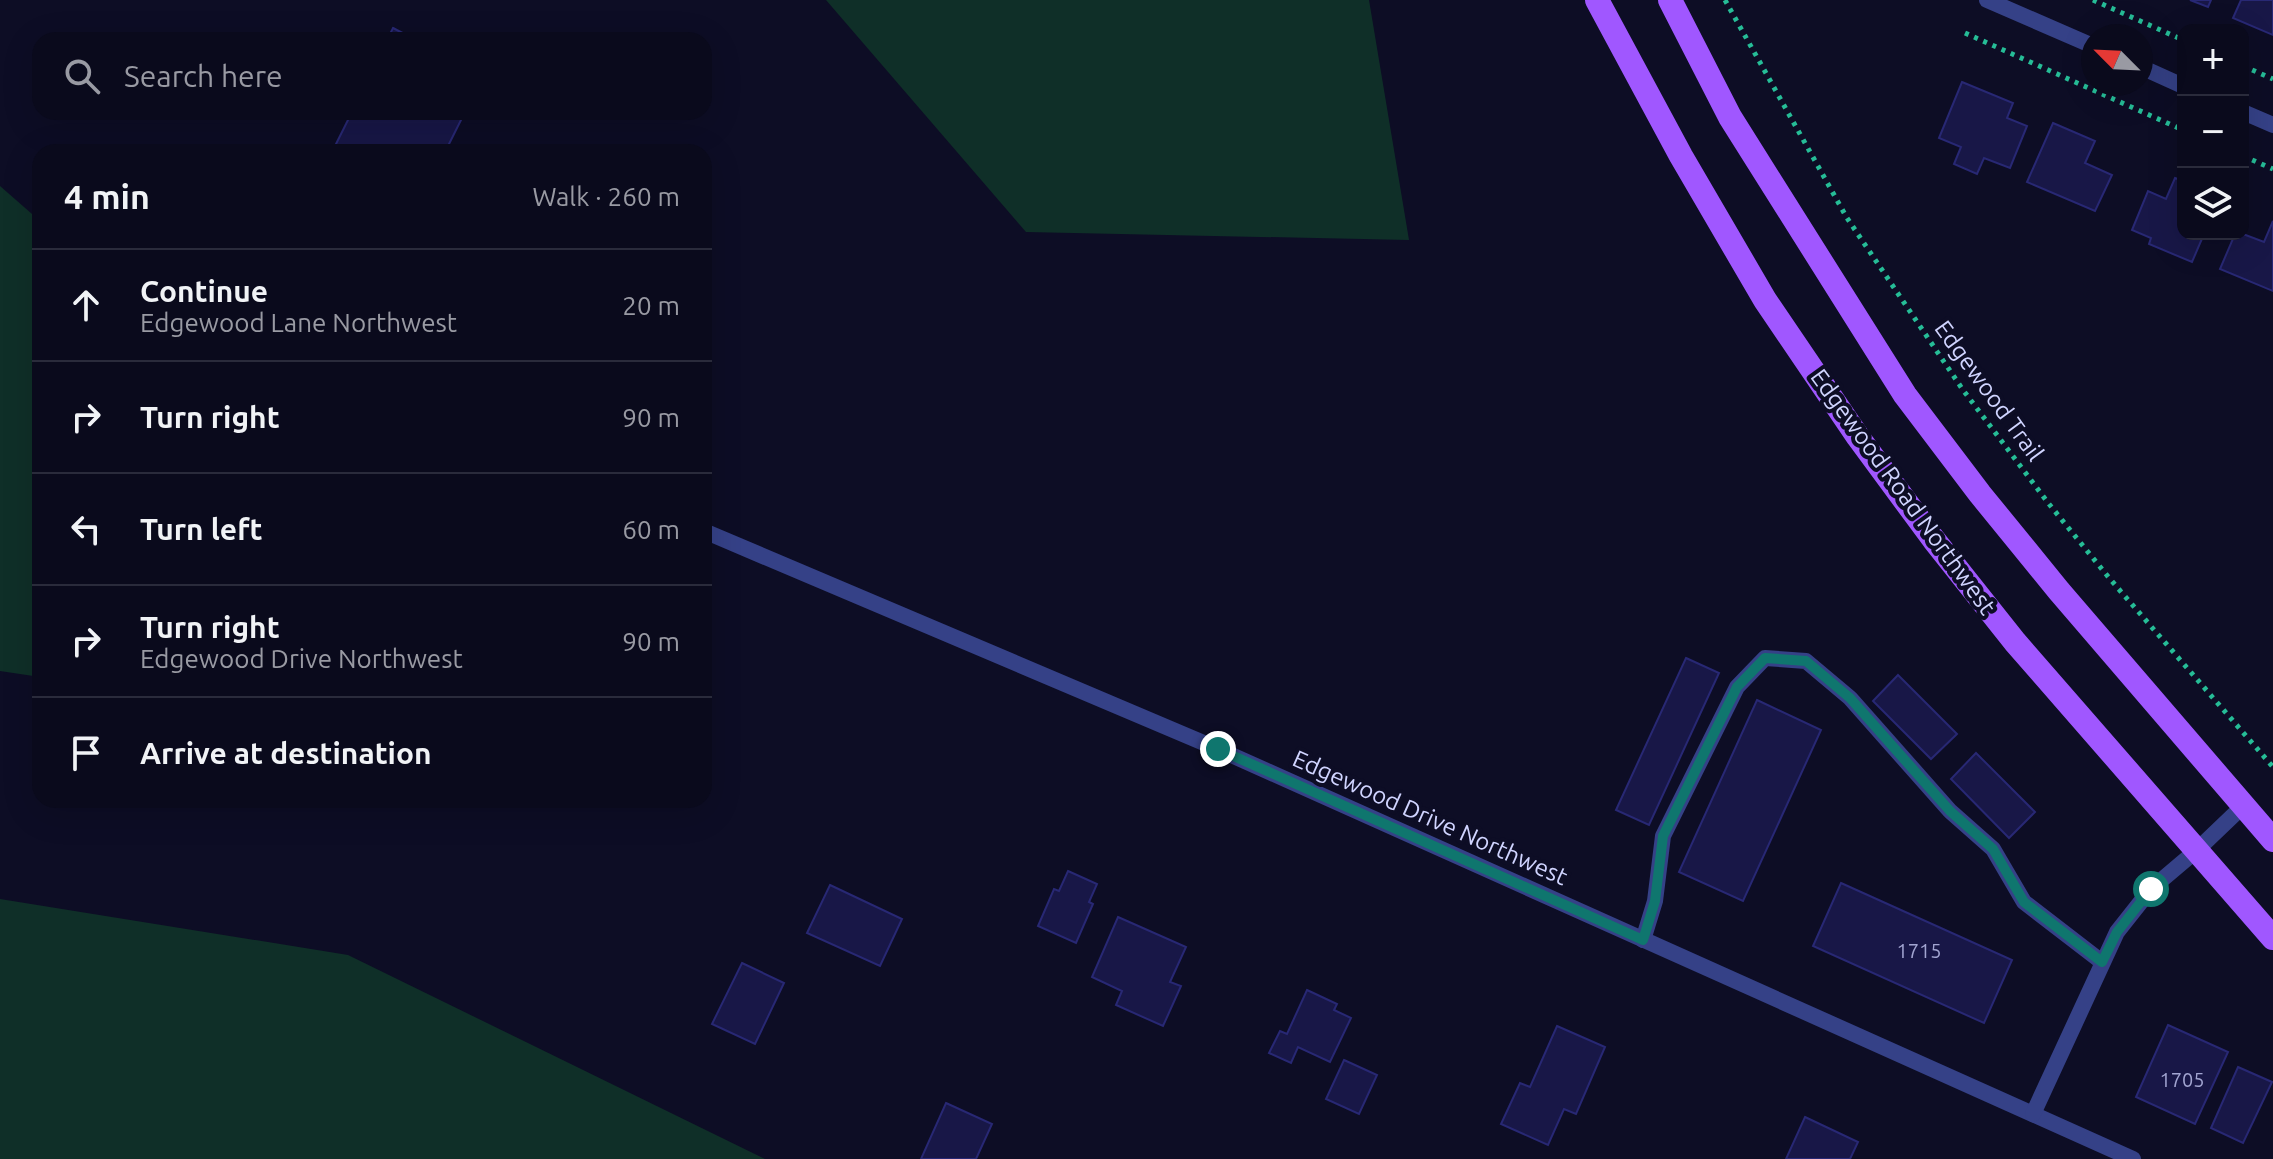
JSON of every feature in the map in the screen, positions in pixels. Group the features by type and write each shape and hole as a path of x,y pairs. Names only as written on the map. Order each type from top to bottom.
{"main road":[{"name":"Edgewood Road Northwest","path":"1597,0 1681,156 1765,300 1858,437 2015,642 2273,938"},
{"path":"1670,0 1730,117 1905,395 2059,591 2273,840"}],"street":[{"path":"1987,0 2081,41"},
{"path":"2153,72 2177,83"},
{"path":"2249,115 2273,125"},
{"name":"Edgewood Drive Northwest","path":"712,534 1218,749 2133,1159"},
{"path":"1643,940 1655,901 1663,836 1737,687 1765,658 1806,661 1850,698 1950,811 1993,849 2024,902 2102,962"},
{"path":"2033,1114 2117,932 2151,889 2243,806"}],"path":[{"name":"Edgewood Trail","path":"1725,0 1847,218 1963,390 2110,579 2273,767"},
{"path":"2093,0 2177,37"},
{"path":"1965,33 2177,127"},
{"path":"2249,69 2273,79"},
{"path":"2249,159 2273,169"}],"green space":[{"path":"826,0 1369,0 1409,240 1026,232"},
{"path":"0,186 32,214 32,676 0,671"},
{"path":"0,899 348,955 765,1159 0,1159"}],"building":[{"path":"2190,0 2211,0 2208,7"},
{"path":"2241,0 2273,0 2273,35 2233,18"},
{"path":"1962,82 2013,103 2007,118 2027,126 2010,168 1984,158 1977,174 1954,164 1961,147 1939,138"},
{"path":"348,120 461,120 449,144 336,144"},
{"path":"2053,123 2095,141 2085,163 2112,175 2095,211 2027,182"},
{"path":"2177,179 2177,240 2201,240 2192,262 2149,244 2151,238 2132,230 2148,191 2166,199"},
{"path":"2273,221 2273,291 2220,269 2232,240 2249,240 2249,236 2264,242"},
{"path":"1686,658 1719,673 1649,825 1616,810"},
{"path":"1898,675 1957,734 1931,759 1873,701"},
{"path":"1757,700 1821,730 1743,901 1679,872"},
{"path":"1976,753 2035,812 2009,838 1951,779"},
{"path":"1068,871 1097,884 1089,902 1093,904 1076,943 1038,926 1054,889 1059,891"},
{"path":"1841,883 2012,960 1984,1023 1813,946"},
{"path":"830,885 902,919 880,966 807,933"},
{"path":"1118,917 1186,947 1170,982 1181,986 1163,1026 1116,1005 1122,991 1092,977"},
{"path":"742,963 784,983 755,1044 712,1024"},
{"path":"1307,990 1337,1004 1334,1010 1351,1018 1330,1062 1298,1047 1291,1063 1269,1053 1280,1031 1287,1034"},
{"path":"2168,1025 2228,1052 2195,1124 2136,1097"},
{"path":"1557,1026 1605,1047 1576,1114 1564,1109 1548,1145 1501,1124 1520,1083 1530,1087"},
{"path":"1344,1060 1377,1075 1359,1114 1326,1099"},
{"path":"2238,1067 2272,1082 2243,1143 2211,1128"},
{"path":"946,1103 992,1124 976,1159 921,1159"},
{"path":"1805,1117 1858,1142 1850,1159 1786,1159"}],"route":[{"path":"1218,749 1643,940 1655,901 1663,836 1737,687 1765,658 1806,661 1850,698 1950,811 1993,849 2024,902 2102,962 2117,932 2151,889"}]}
